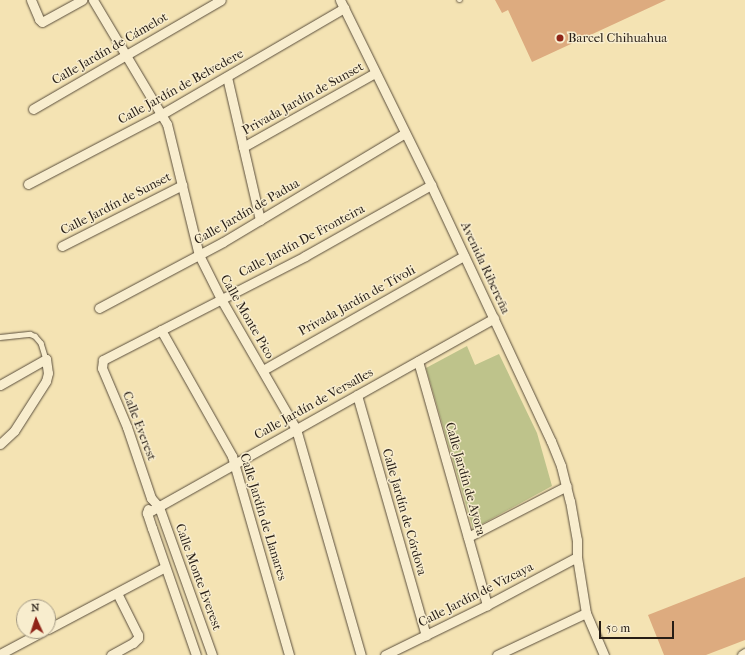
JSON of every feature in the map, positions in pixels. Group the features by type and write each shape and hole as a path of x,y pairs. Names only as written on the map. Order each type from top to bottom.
{"street":[{"path":"31,0 39,19 42,22 82,0"},
{"name":"Calle Monte Pico","path":"93,0 162,114 171,137 193,235 199,255 221,299 296,429 361,655"},
{"name":"Calle Jardín de Cámelot","path":"32,109 221,0"},
{"name":"Avenida Ribereña","path":"342,4 431,185 542,418 567,486 577,540 577,557 586,613 604,655"},
{"name":"Calle Jardín de Belvedere","path":"28,184 162,114 227,77 342,4"},
{"name":"Privada Jardín de Sunset","path":"243,147 375,73"},
{"path":"227,77 260,220"},
{"name":"Calle Jardín de Padua","path":"99,308 199,255 405,133"},
{"name":"Calle Jardín de Sunset","path":"62,246 182,185"},
{"name":"Calle Jardín De Fronteira","path":"101,364 106,357 331,242 431,185"},
{"name":"Privada Jardín de Tívoli","path":"263,370 464,256"},
{"name":"Calle Jardín de Versalles","path":"147,513 494,318"},
{"name":"Calle Jardín de Llanares","path":"161,330 227,445 235,463 289,655"},
{"path":"0,385 46,359 48,373 46,381 14,431 0,444"},
{"name":"Calle Jardín de Ayora","path":"418,361 487,605"},
{"name":"Calle Everest","path":"101,364 129,431 151,498 159,507"},
{"name":"Calle Jardín de Córdova","path":"357,395 426,635"},
{"path":"468,537 567,486"},
{"path":"147,513 151,498"},
{"name":"Calle Monte Everest","path":"159,507 212,655"},
{"name":"Calle Monte Everest","path":"147,513 196,655"},
{"name":"Calle Jardín de Vizcaya","path":"385,655 487,605 577,557"},
{"path":"56,625 165,567"},
{"path":"111,655 136,641 138,635 117,592"},
{"path":"497,655 586,613"},
{"path":"0,654 28,639"}],"lane":[{"path":"0,337 30,334 35,336 41,343 46,359"}],"green space":[{"path":"467,346 475,365 499,354 537,433 552,486 473,529 426,368"}],"building":[{"name":"Barcel Chihuahua","path":"495,0 666,0 532,62 508,10 502,13"},
{"path":"745,577 745,640 706,655 664,655 648,615"}],"place":[{"name":"Barcel Chihuahua","path":"560,38"}]}
